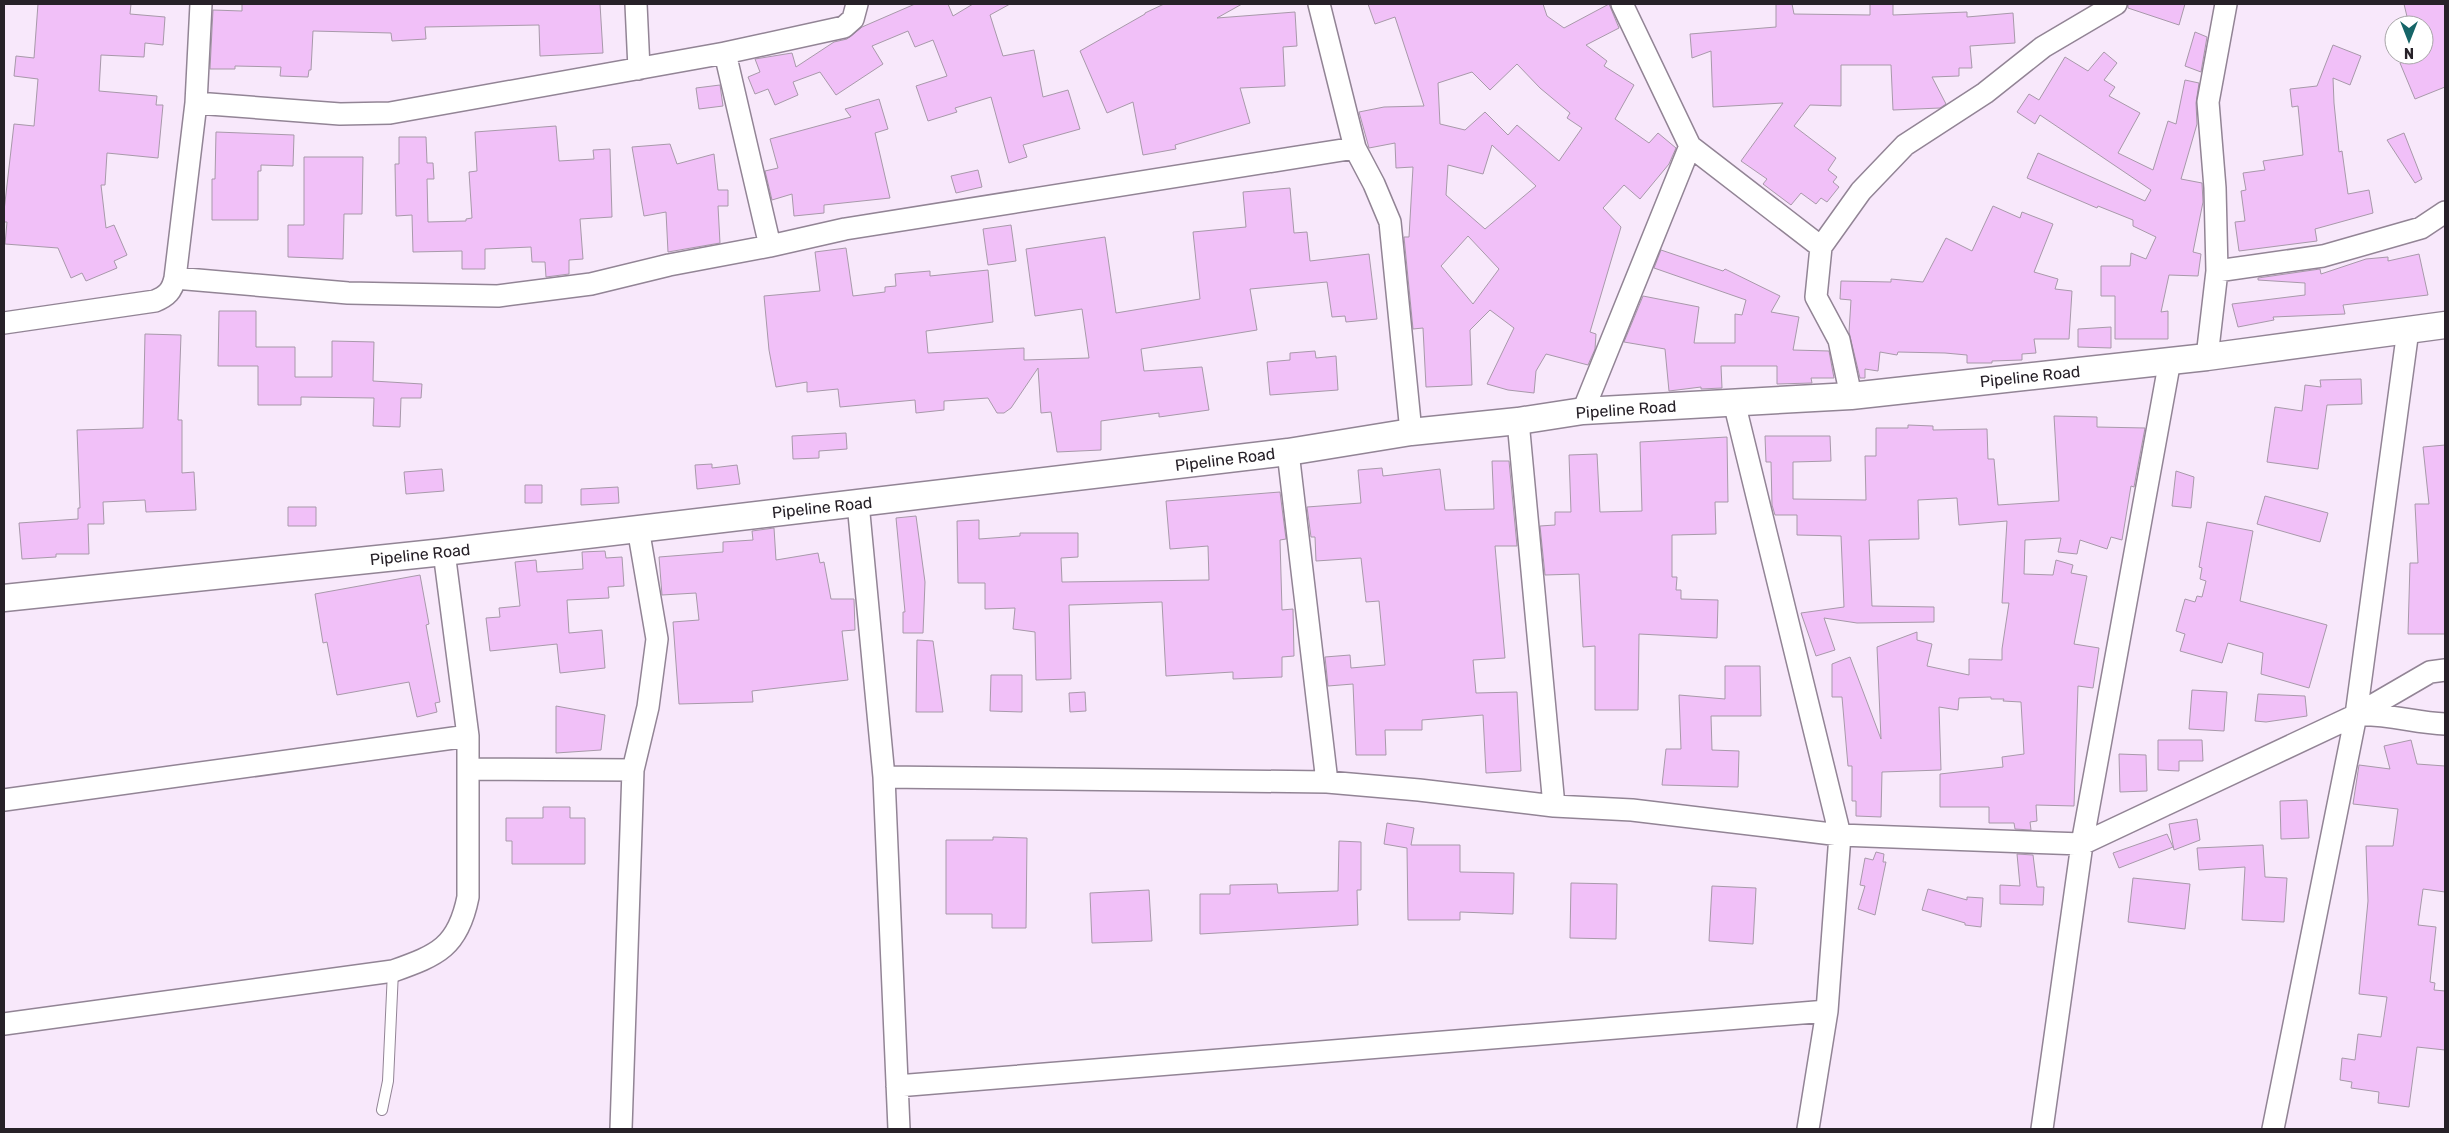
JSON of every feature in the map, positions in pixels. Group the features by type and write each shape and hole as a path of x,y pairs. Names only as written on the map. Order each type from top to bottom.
{"street":[{"path":"4,323 155,301 164,297 171,290 175,278 196,103 201,4"},
{"path":"636,4 639,69"},
{"path":"196,103 340,114 390,113 726,53 844,27 852,19 857,4"},
{"path":"1319,4 1355,148 1374,184 1390,222 1411,432"},
{"path":"1622,4 1690,146 1821,247"},
{"path":"1851,396 1839,340 1816,297 1821,247 1861,190 1905,145 1986,93 2043,47 2116,4"},
{"path":"2207,357 2217,271 2215,188 2208,102 2226,4"},
{"path":"726,53 770,246"},
{"path":"1583,411 1690,146"},
{"path":"175,278 348,293 498,296 591,284 669,264 770,246 846,229 1355,148"},
{"path":"2217,271 2323,256 2422,228 2445,212"},
{"name":"Pipeline Road","path":"4,598 444,552 858,503 1288,452 1411,432 1518,421 1583,411 1851,396 2207,357 2445,325"},
{"path":"2274,1129 2356,715 2408,330"},
{"path":"2042,1129 2082,844 2170,360"},
{"path":"1734,402 1840,835 1827,1011 1808,1129"},
{"path":"1518,421 1554,806"},
{"path":"1288,452 1327,782"},
{"path":"858,503 884,777 899,1129"},
{"path":"621,1129 633,770 648,707 657,639 638,528"},
{"path":"4,1024 393,971 436,954 463,920 468,897 470,769 468,736 444,552"},
{"path":"884,777 1327,782 1419,790 1554,806 1632,810 1840,835 2082,844 2356,715 2430,672 2445,670"},
{"path":"2356,715 2377,714 2419,723 2445,724"},
{"path":"4,800 468,736"},
{"path":"470,769 633,770"},
{"path":"897,1086 1827,1011"}],"lane":[{"path":"382,1110 388,1081 393,971"}],"building":[{"path":"38,4 131,4 130,14 165,17 163,45 145,43 144,57 101,55 99,91 157,96 156,105 163,105 158,158 107,153 105,185 101,185 106,228 114,225 127,255 114,261 117,268 86,281 82,273 71,278 58,248 5,244 7,222 4,222 4,211 14,124 34,126 38,79 14,76 16,56 34,58"},
{"path":"242,4 600,4 603,53 540,56 539,25 425,27 426,39 392,41 391,33 313,31 311,70 309,70 308,77 280,76 281,67 235,66 235,69 210,69 213,10 242,11"},
{"path":"915,4 948,4 953,16 973,4 1010,4 990,15 1003,56 1034,50 1043,97 1068,90 1080,129 1023,145 1027,157 1009,163 991,97 955,108 957,112 928,121 916,86 947,76 933,40 915,47 908,31 872,46 883,64 836,95 820,72 793,82 798,95 775,105 768,89 755,94 748,77 760,72 755,59 792,53 796,67 834,42 847,39 862,27"},
{"path":"1164,4 1242,4 1217,18 1295,12 1297,46 1283,47 1285,86 1240,88 1250,123 1175,145 1176,149 1143,155 1133,102 1107,113 1080,51"},
{"path":"1368,4 1543,4 1547,16 1564,28 1609,4 1619,28 1586,45 1607,61 1604,66 1634,85 1615,119 1649,143 1658,133 1676,148 1669,164 1640,199 1624,185 1603,208 1621,227 1590,332 1596,334 1595,349 1588,365 1546,354 1536,371 1534,393 1508,390 1487,384 1514,328 1490,310 1470,330 1472,385 1426,387 1423,328 1413,329 1404,237 1409,237 1413,167 1396,168 1395,143 1369,148 1359,112 1384,107 1424,106 1395,17 1375,24","holes":["1517,64 1540,88 1570,113 1567,118 1582,128 1559,161 1517,125 1508,135 1485,112 1465,130 1440,124 1438,83 1472,72 1490,90","1492,145 1536,186 1485,229 1446,195 1448,165 1483,174","1468,236 1499,269 1473,304 1441,266"]},
{"path":"1776,4 1792,4 1794,14 1870,15 1870,4 1893,4 1893,15 1967,12 1967,17 2013,13 2015,43 1970,46 1972,68 1959,68 1959,76 1932,77 1946,104 1940,108 1893,110 1891,65 1841,65 1841,106 1810,105 1794,126 1836,158 1828,170 1837,177 1833,182 1839,187 1827,202 1821,198 1816,204 1801,193 1791,205 1763,184 1767,179 1741,161 1783,103 1713,107 1711,51 1692,58 1690,34 1776,27"},
{"path":"2128,4 2185,4 2179,25 2128,8"},
{"path":"2404,4 2445,4 2445,87 2415,99 2401,65 2434,65 2434,15 2407,15"},
{"path":"2195,32 2207,37 2201,72 2185,66"},
{"path":"2333,45 2361,56 2350,85 2333,78 2334,103 2339,152 2342,151 2348,194 2369,190 2373,213 2315,229 2317,241 2239,251 2235,222 2245,221 2241,191 2246,190 2243,173 2265,170 2263,161 2303,155 2298,106 2292,107 2290,89 2317,86"},
{"path":"2104,52 2117,63 2104,80 2115,87 2109,96 2140,113 2118,153 2153,170 2168,121 2176,124 2185,80 2199,83 2196,103 2197,124 2181,179 2202,183 2203,202 2193,252 2201,254 2198,276 2169,275 2161,312 2168,311 2168,339 2115,339 2115,296 2101,296 2101,266 2130,266 2131,253 2146,259 2156,237 2133,226 2133,220 2098,206 2097,208 2027,178 2038,153 2145,201 2151,190 2040,115 2035,124 2017,112 2029,94 2039,100 2065,57 2088,71"},
{"path":"720,85 723,106 699,109 696,88"},
{"path":"879,99 888,129 875,133 890,198 824,205 824,213 794,216 792,194 772,200 765,171 778,168 770,139 851,117 845,109"},
{"path":"556,126 559,161 594,159 593,150 610,149 612,217 580,219 583,259 569,260 569,274 546,277 545,262 532,262 531,247 485,249 485,269 462,269 462,251 413,252 412,215 396,216 395,164 399,164 399,137 426,137 427,163 433,163 434,179 427,179 428,222 466,221 466,219 472,218 469,172 477,171 475,132"},
{"path":"216,132 294,135 293,166 261,165 261,171 258,171 258,220 212,220 212,179 215,179"},
{"path":"2404,133 2422,179 2415,183 2387,140"},
{"path":"670,144 677,164 714,154 718,190 728,190 728,206 718,206 720,243 668,252 666,212 644,216 632,147"},
{"path":"304,157 363,157 362,214 344,214 343,259 288,257 288,225 304,225"},
{"path":"978,170 982,187 956,193 951,176"},
{"path":"1290,188 1294,233 1307,232 1310,261 1369,254 1377,319 1346,322 1345,316 1332,317 1327,282 1250,289 1257,330 1141,349 1144,371 1202,367 1209,410 1159,417 1159,413 1101,421 1101,450 1057,452 1051,412 1041,413 1038,368 1011,408 1004,413 997,413 988,398 944,401 944,410 916,413 915,400 840,407 838,389 807,392 807,382 776,387 769,350 764,296 820,291 815,252 846,248 853,296 885,292 885,287 896,286 895,274 930,271 930,276 988,270 993,322 926,331 928,353 1024,348 1024,360 1089,358 1082,309 1035,316 1026,249 1105,237 1116,313 1200,299 1193,232 1246,227 1243,192"},
{"path":"1993,206 2020,218 2022,212 2053,224 2034,272 2058,279 2055,289 2072,291 2069,339 2034,339 2036,353 2022,354 2022,360 1992,361 1992,363 1967,363 1967,355 1898,352 1897,355 1880,352 1878,371 1865,369 1865,378 1860,378 1849,332 1851,300 1840,299 1841,281 1891,282 1891,279 1923,282 1946,238 1972,251"},
{"path":"1011,225 1016,261 988,265 983,229"},
{"path":"1661,250 1723,271 1725,269 1780,296 1771,312 1799,317 1793,350 1829,351 1834,378 1811,378 1812,383 1777,384 1777,366 1721,366 1722,388 1701,389 1701,387 1669,391 1665,349 1624,342 1643,296 1699,307 1694,343 1735,343 1735,314 1742,315 1746,300 1654,268"},
{"path":"2419,254 2428,295 2343,305 2345,314 2273,317 2274,320 2238,327 2232,304 2305,295 2305,283 2258,280 2258,278 2320,269 2321,274 2366,259 2388,257 2388,261"},
{"path":"219,311 256,311 256,347 295,347 295,377 332,377 332,341 374,342 373,381 422,384 421,398 401,398 400,427 373,426 374,398 301,397 301,405 258,405 258,366 218,366"},
{"path":"2111,327 2111,348 2078,347 2078,329"},
{"path":"145,334 181,335 178,420 182,420 182,473 194,472 196,510 146,512 145,500 103,502 104,524 88,524 89,554 56,554 56,557 22,559 19,523 78,519 78,508 80,508 77,430 143,428"},
{"path":"1315,351 1316,358 1336,356 1338,390 1270,395 1267,362 1290,360 1290,353"},
{"path":"2361,379 2362,404 2327,405 2318,469 2267,462 2275,407 2302,411 2305,385 2321,387 2320,380"},
{"path":"2054,416 2097,417 2097,427 2145,428 2134,487 2131,486 2122,540 2111,537 2107,549 2080,540 2077,554 2058,552 2061,538 2025,540 2024,574 2053,575 2056,560 2073,565 2071,573 2087,576 2074,644 2099,648 2093,688 2078,686 2074,806 2036,805 2037,821 2030,822 2031,830 2015,829 2014,823 1989,823 1989,807 1940,807 1940,774 2003,767 2002,757 2024,754 2021,702 1991,699 1991,697 1959,698 1958,710 1939,707 1941,770 1882,772 1881,817 1856,816 1856,801 1852,801 1852,766 1848,766 1842,697 1832,697 1832,664 1850,657 1881,739 1877,647 1917,632 1917,640 1932,644 1927,666 1969,675 1969,659 2002,660 2009,603 2002,603 2007,521 1959,525 1957,498 1918,500 1919,539 1869,540 1872,606 1934,607 1934,622 1857,623 1824,618 1835,650 1816,656 1801,613 1844,607 1841,536 1797,535 1797,515 1775,515 1772,505 1771,462 1766,462 1765,436 1830,436 1831,461 1793,462 1793,499 1866,500 1865,456 1876,456 1876,428 1908,428 1908,425 1933,426 1933,430 1987,429 1988,459 1994,459 1998,505 2059,501"},
{"path":"846,433 847,449 819,451 819,458 793,459 792,436"},
{"path":"1727,437 1728,502 1715,502 1716,534 1672,535 1672,577 1677,577 1676,590 1681,590 1681,599 1718,600 1717,638 1639,634 1638,710 1595,710 1595,646 1583,647 1579,574 1545,575 1540,526 1555,525 1555,512 1571,512 1569,455 1597,454 1600,512 1642,511 1640,442"},
{"path":"2445,445 2445,634 2408,634 2410,563 2418,563 2415,504 2429,504 2423,447"},
{"path":"1492,461 1509,461 1517,546 1495,546 1505,658 1473,660 1476,693 1517,692 1521,771 1486,773 1483,715 1422,720 1422,730 1385,730 1386,755 1356,755 1353,684 1328,686 1325,657 1350,655 1351,668 1385,665 1379,601 1366,602 1361,558 1316,561 1315,537 1311,537 1307,507 1361,503 1358,470 1382,468 1383,476 1440,469 1445,510 1494,509"},
{"path":"712,464 712,468 737,465 740,484 697,489 695,465"},
{"path":"442,469 444,491 406,494 404,472"},
{"path":"2176,471 2194,477 2191,508 2172,506"},
{"path":"525,485 542,485 542,503 525,503"},
{"path":"618,487 619,503 581,505 581,489"},
{"path":"1280,492 1286,539 1280,540 1282,610 1293,609 1294,656 1282,657 1282,677 1233,679 1233,672 1166,676 1162,602 1069,605 1071,679 1036,680 1035,632 1013,629 1015,608 985,609 985,583 958,583 957,521 979,520 979,539 1020,536 1020,533 1078,533 1078,557 1061,558 1062,582 1209,580 1208,546 1170,549 1166,501"},
{"path":"2265,496 2328,513 2320,542 2257,524"},
{"path":"288,507 316,507 316,526 288,526"},
{"path":"916,516 925,582 923,633 903,633 903,612 905,612 896,518"},
{"path":"2207,522 2253,531 2240,601 2327,625 2309,688 2261,674 2263,653 2228,643 2222,663 2180,651 2185,634 2176,631 2185,599 2195,602 2197,596 2202,597 2206,581 2200,579 2202,568 2199,567"},
{"path":"774,528 776,560 818,553 820,563 824,562 831,599 854,599 855,630 842,631 848,680 752,691 753,702 679,704 673,622 699,620 696,593 662,595 659,557 723,552 723,542 753,540 752,531"},
{"path":"605,551 606,558 622,557 624,586 608,587 609,598 567,600 569,633 602,630 605,668 560,673 557,644 490,651 486,618 500,617 499,608 520,606 515,562 536,560 537,572 583,569 582,552"},
{"path":"420,575 429,624 426,625 440,702 435,703 437,712 417,717 409,682 337,695 327,642 323,643 315,594"},
{"path":"917,640 933,641 943,712 916,712"},
{"path":"1725,666 1760,666 1761,716 1711,716 1712,750 1739,751 1738,787 1662,785 1666,749 1681,749 1679,695 1725,699"},
{"path":"991,675 1022,675 1022,712 990,711"},
{"path":"2192,690 2227,692 2224,731 2189,729"},
{"path":"1085,692 1086,711 1070,712 1069,693"},
{"path":"2258,694 2305,696 2307,716 2266,722 2255,721"},
{"path":"556,706 605,715 601,750 556,753"},
{"path":"2158,740 2202,740 2203,761 2179,761 2179,771 2158,770"},
{"path":"2411,740 2417,764 2445,766 2445,892 2423,889 2418,925 2436,927 2430,982 2435,983 2434,990 2445,991 2445,1050 2417,1047 2409,1107 2378,1103 2379,1092 2351,1088 2352,1082 2340,1080 2342,1058 2355,1060 2358,1034 2381,1037 2387,997 2359,994 2368,901 2366,846 2393,846 2398,809 2353,804 2359,765 2390,769 2384,746"},
{"path":"2119,754 2146,755 2147,791 2120,792"},
{"path":"2307,800 2309,838 2281,839 2280,801"},
{"path":"543,807 570,807 570,818 585,818 585,864 512,864 512,841 506,841 506,818 543,818"},
{"path":"2197,819 2200,840 2174,850 2169,824"},
{"path":"1387,823 1414,828 1411,845 1460,845 1460,872 1514,873 1513,914 1460,912 1460,920 1408,920 1407,848 1384,844"},
{"path":"2167,834 2173,847 2119,868 2113,853"},
{"path":"993,837 1027,838 1026,928 992,928 992,914 946,914 946,840 993,840"},
{"path":"1339,841 1361,842 1361,890 1357,890 1358,925 1200,934 1200,894 1230,894 1230,885 1277,884 1278,893 1338,891"},
{"path":"2263,845 2265,877 2287,878 2284,922 2242,920 2245,867 2199,870 2197,848"},
{"path":"1876,852 1884,854 1883,862 1886,862 1875,915 1858,909 1865,886 1860,885 1865,858 1873,860"},
{"path":"2017,854 2033,855 2037,887 2044,887 2043,905 2000,904 2000,885 2020,886"},
{"path":"2133,878 2190,884 2185,929 2128,922"},
{"path":"1571,883 1617,884 1616,939 1570,938"},
{"path":"1712,886 1756,888 1753,944 1709,941"},
{"path":"1928,889 1967,900 1967,897 1983,898 1981,927 1965,925 1965,923 1922,910"},
{"path":"1149,890 1152,941 1092,943 1090,893"}]}
